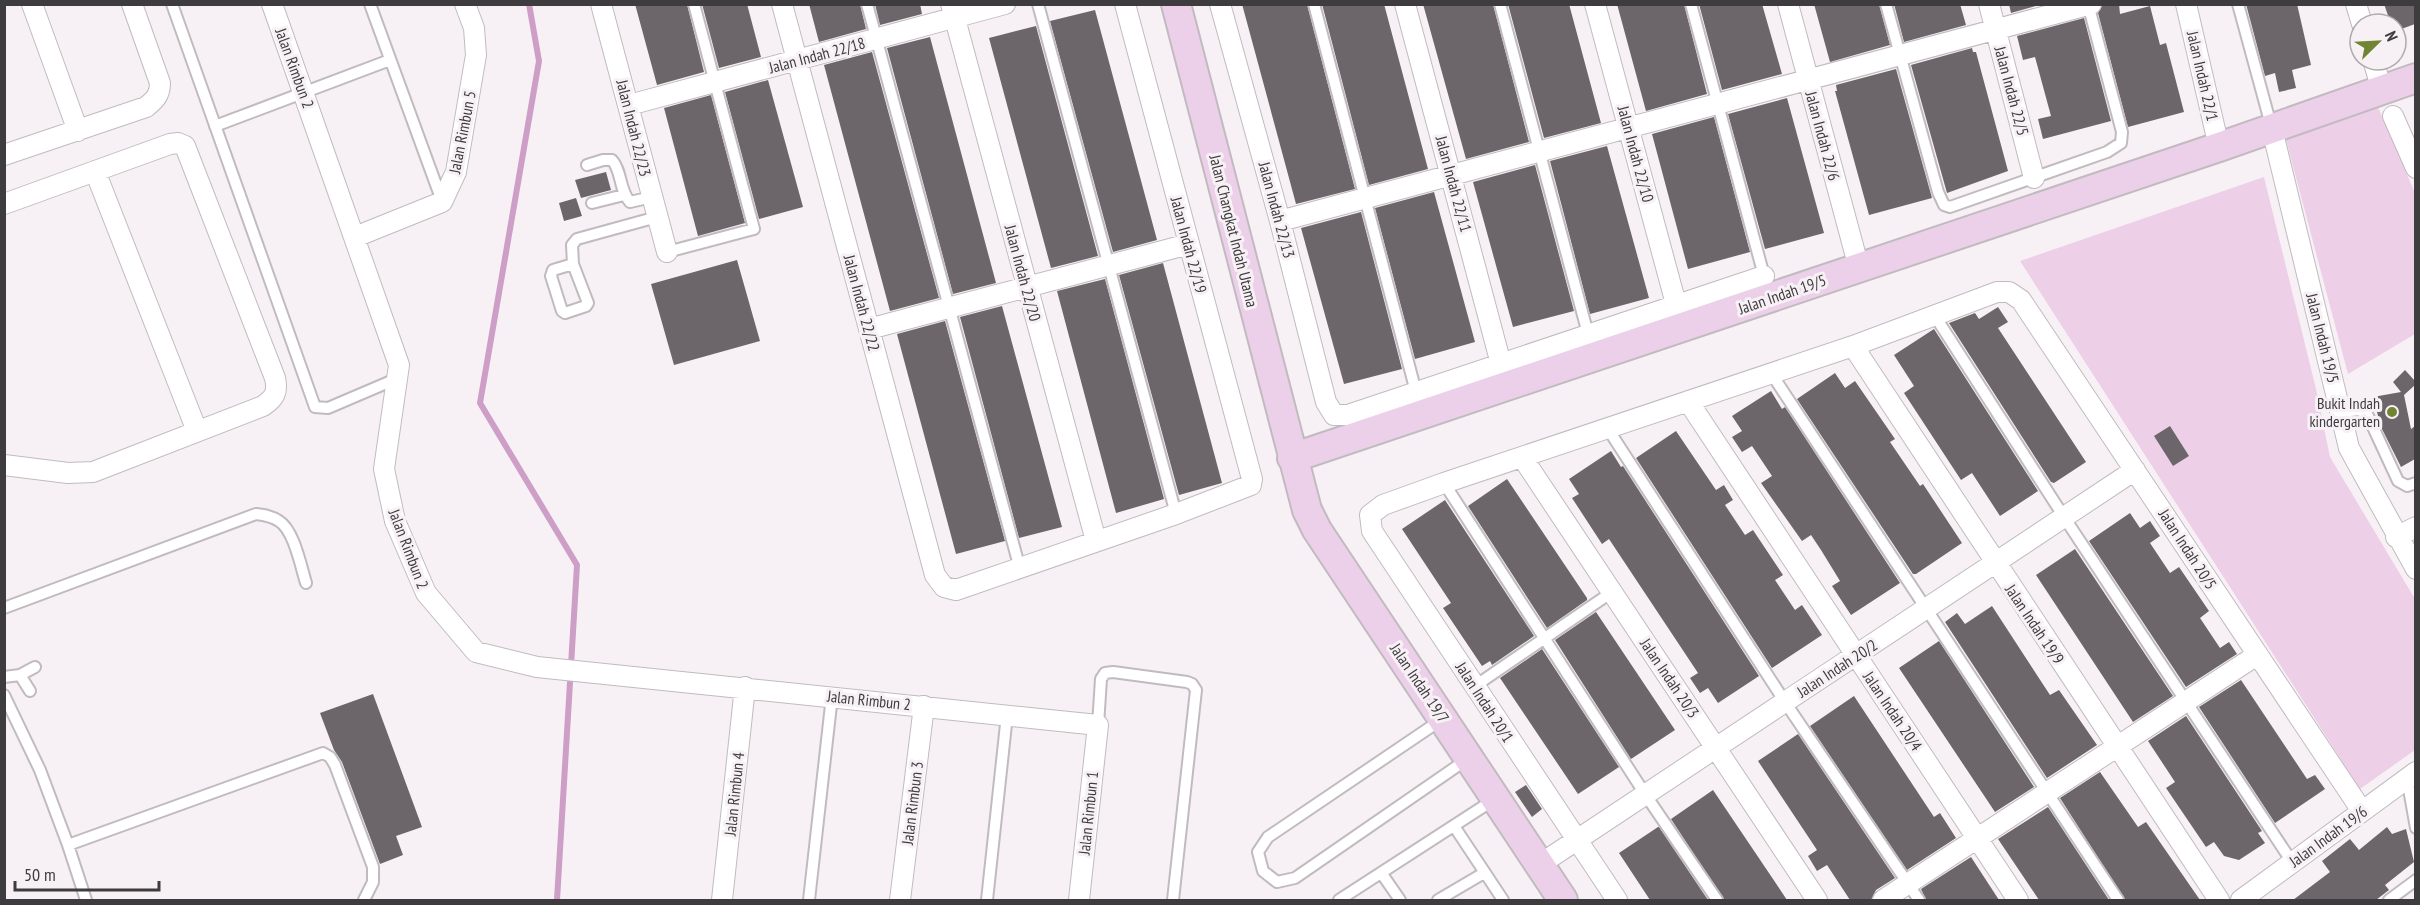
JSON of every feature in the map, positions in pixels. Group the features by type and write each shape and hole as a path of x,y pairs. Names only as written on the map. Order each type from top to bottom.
{"street":[{"path":"32,4 78,130"},
{"path":"4,155 146,107 156,99 160,92 160,83 132,4"},
{"name":"Jalan Rimbun 2","path":"272,4 399,365 384,469 395,521 426,593 476,652 537,667 1098,725"},
{"name":"Jalan Rimbun 5","path":"442,202 456,172 476,55 474,28 465,4"},
{"name":"Jalan Indah 22/23","path":"601,4 667,252"},
{"name":"Jalan Indah 22/22","path":"782,4 935,575 944,587 956,590 1020,569"},
{"name":"Jalan Indah 22/18","path":"629,105 877,39 953,11 1005,4"},
{"name":"Jalan Indah 22/19","path":"1125,4 1252,479 1251,485 1176,514"},
{"name":"Jalan Changkat Indah Utama","path":"1176,4 1292,458"},
{"name":"Jalan Indah 22/13","path":"1221,4 1280,220 1326,402 1334,415 1348,415 1416,392"},
{"name":"Jalan Indah 22/11","path":"1405,4 1501,364"},
{"name":"Jalan Indah 22/10","path":"1594,4 1676,304"},
{"name":"Jalan Indah 22/6","path":"1788,4 1859,268"},
{"name":"Jalan Indah 22/5","path":"1989,4 2034,178"},
{"name":"Jalan Indah 22/1","path":"2186,4 2219,147"},
{"path":"1280,220 2089,5"},
{"name":"Jalan Indah 22/20","path":"953,11 1096,541"},
{"path":"2377,72 2382,90"},
{"name":"Jalan Indah 19/5","path":"1292,458 2219,147 2415,78"},
{"path":"2393,116 2415,168"},
{"name":"Jalan Indah 19/5","path":"2272,129 2349,448 2415,569"},
{"path":"4,204 178,143 185,146 277,388 274,398 263,406 93,472 68,473 4,465"},
{"path":"95,171 197,431"},
{"path":"355,237 442,202"},
{"path":"869,329 1189,244"},
{"path":"1416,392 1764,276"},
{"name":"Jalan Indah 20/5","path":"1935,316 1997,292 2009,292 2021,300 2362,811"},
{"path":"1444,483 1771,374 1935,316"},
{"name":"Jalan Indah 19/9","path":"1853,346 2219,900"},
{"name":"Jalan Indah 20/4","path":"1688,401 2018,900"},
{"name":"Jalan Indah 20/3","path":"1522,457 1817,900"},
{"name":"Jalan Indah 19/7","path":"1292,458 1307,510 1317,530 1563,900"},
{"name":"Jalan Indah 20/2","path":"1539,865 2135,470"},
{"name":"Jalan Indah 20/1","path":"1444,483 1383,505 1370,515 1372,531 1617,900"},
{"path":"1020,569 1176,514"},
{"path":"2396,537 2415,526"},
{"path":"1883,900 1913,893 1976,837 2257,655"},
{"name":"Jalan Rimbun 4","path":"722,900 745,687"},
{"name":"Jalan Rimbun 3","path":"900,900 924,706"},
{"name":"Jalan Rimbun 1","path":"1079,900 1098,725"},
{"name":"Jalan Indah 19/6","path":"2241,900 2411,775"}],"lane":[{"path":"172,4 315,407 328,408 396,379"},
{"path":"370,4 442,202"},
{"path":"667,252 754,229 694,4"},
{"path":"867,4 1020,569"},
{"path":"1038,4 1176,514"},
{"path":"1314,4 1416,392"},
{"path":"1500,4 1588,334"},
{"path":"1691,4 1764,276"},
{"path":"1887,4 1938,192 1944,205 1957,206 2107,152 2121,143 2122,132 2089,5"},
{"path":"2238,4 2272,129"},
{"path":"215,126 390,60"},
{"path":"587,165 612,160 616,165 624,195 630,202 652,197"},
{"path":"592,203 624,195"},
{"path":"573,264 553,270 551,276 562,311 565,313 586,306 588,303 573,264 572,245 577,239 657,218"},
{"path":"1935,316 2064,517 2292,862"},
{"path":"1771,374 2045,793 2118,900"},
{"path":"2341,411 2359,410 2367,414 2398,481 2408,486 2415,483"},
{"path":"1608,429 1785,702 1913,893"},
{"path":"1444,483 1645,794 1717,900"},
{"path":"4,608 256,514 270,516 282,522 294,544 306,583"},
{"path":"1475,686 1612,592"},
{"path":"4,677 20,675 34,667"},
{"path":"1098,725 1101,679 1105,673 1113,672 1186,682 1192,684 1196,690 1173,900"},
{"path":"20,675 30,692"},
{"path":"4,695 40,770 86,900"},
{"path":"809,900 832,696"},
{"path":"987,900 1007,715"},
{"path":"1443,718 1268,837 1258,852 1263,871 1277,882 1295,878 1469,758"},
{"path":"68,845 323,753 330,757 335,765 373,867 374,882 364,900"},
{"path":"2411,775 2415,828"},
{"path":"1340,900 1496,798"},
{"path":"1454,826 1503,900"},
{"path":"1438,900 1485,873"},
{"path":"1382,874 1400,900"},
{"path":"2389,900 2415,880"}],"shaded area":[{"path":"2374,98 2415,193 2415,334 2348,374 2284,132"},
{"path":"2264,177 2316,389 2330,457 2415,599 2415,750 2360,789 2020,261"}],"building":[{"path":"635,4 687,4 704,72 657,85"},
{"path":"702,4 747,4 761,57 719,68"},
{"path":"809,4 860,4 866,29 819,42"},
{"path":"875,4 920,4 922,14 880,25"},
{"path":"1242,4 1307,4 1355,189 1296,204"},
{"path":"1322,4 1384,4 1428,169 1369,185"},
{"path":"1423,4 1493,4 1529,142 1466,159"},
{"path":"1508,4 1569,4 1601,123 1544,138"},
{"path":"1617,4 1684,4 1707,94 1646,111"},
{"path":"1699,4 1762,4 1782,74 1722,90"},
{"path":"1814,4 1879,4 1890,45 1830,62"},
{"path":"1894,4 1960,4 1966,25 1904,42"},
{"path":"2009,4 2043,4 2011,13"},
{"path":"2103,4 2119,4 2120,14 2150,6 2160,45 2166,43 2184,112 2128,127 2098,13"},
{"path":"2246,4 2297,4 2311,65 2292,70 2296,88 2279,92 2275,73 2265,76"},
{"path":"2384,4 2415,4 2415,24 2408,27 2408,12 2387,12"},
{"path":"1095,10 1157,240 1113,252 1050,21"},
{"path":"2084,18 2111,121 2043,139 2038,119 2051,116 2035,57 2023,60 2017,36"},
{"path":"1036,26 1098,256 1051,268 989,38"},
{"path":"930,37 996,283 953,294 887,48"},
{"path":"1972,48 1973,52 1976,52 2008,171 1947,193 1911,65"},
{"path":"872,52 939,298 890,311 824,65"},
{"path":"1896,69 1932,198 1869,215 1835,91 1837,91 1836,85"},
{"path":"768,80 803,207 759,219 725,92"},
{"path":"711,95 745,223 698,236 664,108"},
{"path":"1787,98 1824,233 1765,249 1728,114"},
{"path":"1714,117 1750,252 1688,269 1652,134"},
{"path":"1607,146 1649,298 1590,314 1550,161"},
{"path":"1535,165 1574,311 1513,327 1473,182"},
{"path":"606,172 611,190 581,198 575,180"},
{"path":"1434,192 1475,342 1415,359 1375,208"},
{"path":"576,198 582,216 564,221 559,203"},
{"path":"1361,212 1402,369 1344,384 1301,228"},
{"path":"737,260 760,341 674,365 651,284"},
{"path":"1163,263 1222,483 1179,495 1119,275"},
{"path":"1105,279 1164,499 1116,513 1057,291"},
{"path":"1002,306 1062,527 1019,538 960,317"},
{"path":"1998,307 2008,322 1998,328 2086,462 2054,483 2051,482 1949,323 1975,313 1979,319"},
{"path":"945,321 1005,541 956,554 897,334"},
{"path":"1934,329 2038,491 2000,516 1972,473 1961,480 1904,393 1914,386 1894,355"},
{"name":"Bukit Indah kindergarten","path":"2405,370 2415,381 2415,385 2404,395 2411,429 2415,426 2415,459 2401,467 2381,427 2373,397 2401,392 2393,382"},
{"path":"1835,373 1845,388 1855,381 1895,439 1890,442 1920,486 1923,484 1962,543 1916,574 1913,574 1797,399"},
{"path":"1771,391 1782,409 1785,407 1900,583 1851,615 1832,586 1840,581 1811,535 1802,541 1761,483 1772,476 1752,446 1742,452 1732,437 1742,431 1732,416"},
{"path":"2170,426 2189,456 2173,466 2154,436"},
{"path":"1676,431 1716,490 1724,485 1733,500 1725,505 1745,535 1753,530 1783,575 1775,580 1795,610 1802,605 1822,635 1772,668 1636,458"},
{"path":"1611,451 1759,676 1718,703 1708,688 1700,693 1690,678 1698,673 1609,539 1602,544 1572,498 1579,494 1569,479"},
{"path":"1507,479 1587,598 1547,628 1468,506"},
{"path":"1445,500 1534,636 1492,665 1490,661 1482,666 1443,608 1451,603 1402,529"},
{"path":"2130,513 2140,528 2150,521 2160,536 2150,543 2170,573 2179,567 2209,611 2200,618 2220,648 2229,642 2237,654 2186,687 2089,541"},
{"path":"2075,549 2173,696 2133,722 2036,575"},
{"path":"1992,606 2050,695 2059,690 2097,745 2047,778 1945,622 1957,613 1965,624"},
{"path":"1596,612 1675,730 1631,759 1555,640"},
{"path":"1939,641 2034,787 1995,812 1899,668"},
{"path":"1542,649 1619,767 1578,794 1500,678"},
{"path":"2241,680 2307,779 2315,775 2325,789 2275,823 2199,707"},
{"path":"373,694 422,827 396,836 403,855 380,864 342,762 334,750 320,713"},
{"path":"1854,696 1934,817 1940,813 1956,838 1907,870 1810,726"},
{"path":"2186,716 2262,831 2258,833 2265,843 2239,860 2224,856 2214,842 2206,847 2166,788 2175,782 2148,741"},
{"path":"1798,734 1895,878 1876,890 1871,900 1850,900 1827,865 1817,871 1808,856 1817,850 1758,761"},
{"path":"2100,772 2138,827 2146,822 2200,900 2125,900 2060,798"},
{"path":"1526,785 1542,809 1532,817 1515,792"},
{"path":"1713,790 1787,900 1724,900 1671,819"},
{"path":"2048,807 2109,900 2039,900 1998,839"},
{"path":"1658,827 1708,900 1650,900 1619,853"},
{"path":"2387,827 2392,834 2406,829 2414,862 2385,885 2389,890 2376,900 2293,900 2330,872 2322,861 2350,839 2359,850"},
{"path":"1971,857 1999,900 1926,900 1921,889"}],"waterway":[{"path":"529,4 539,61 480,403 577,565 557,900"}],"place":[{"name":"Bukit Indah kindergarten","path":"2392,412"}]}
